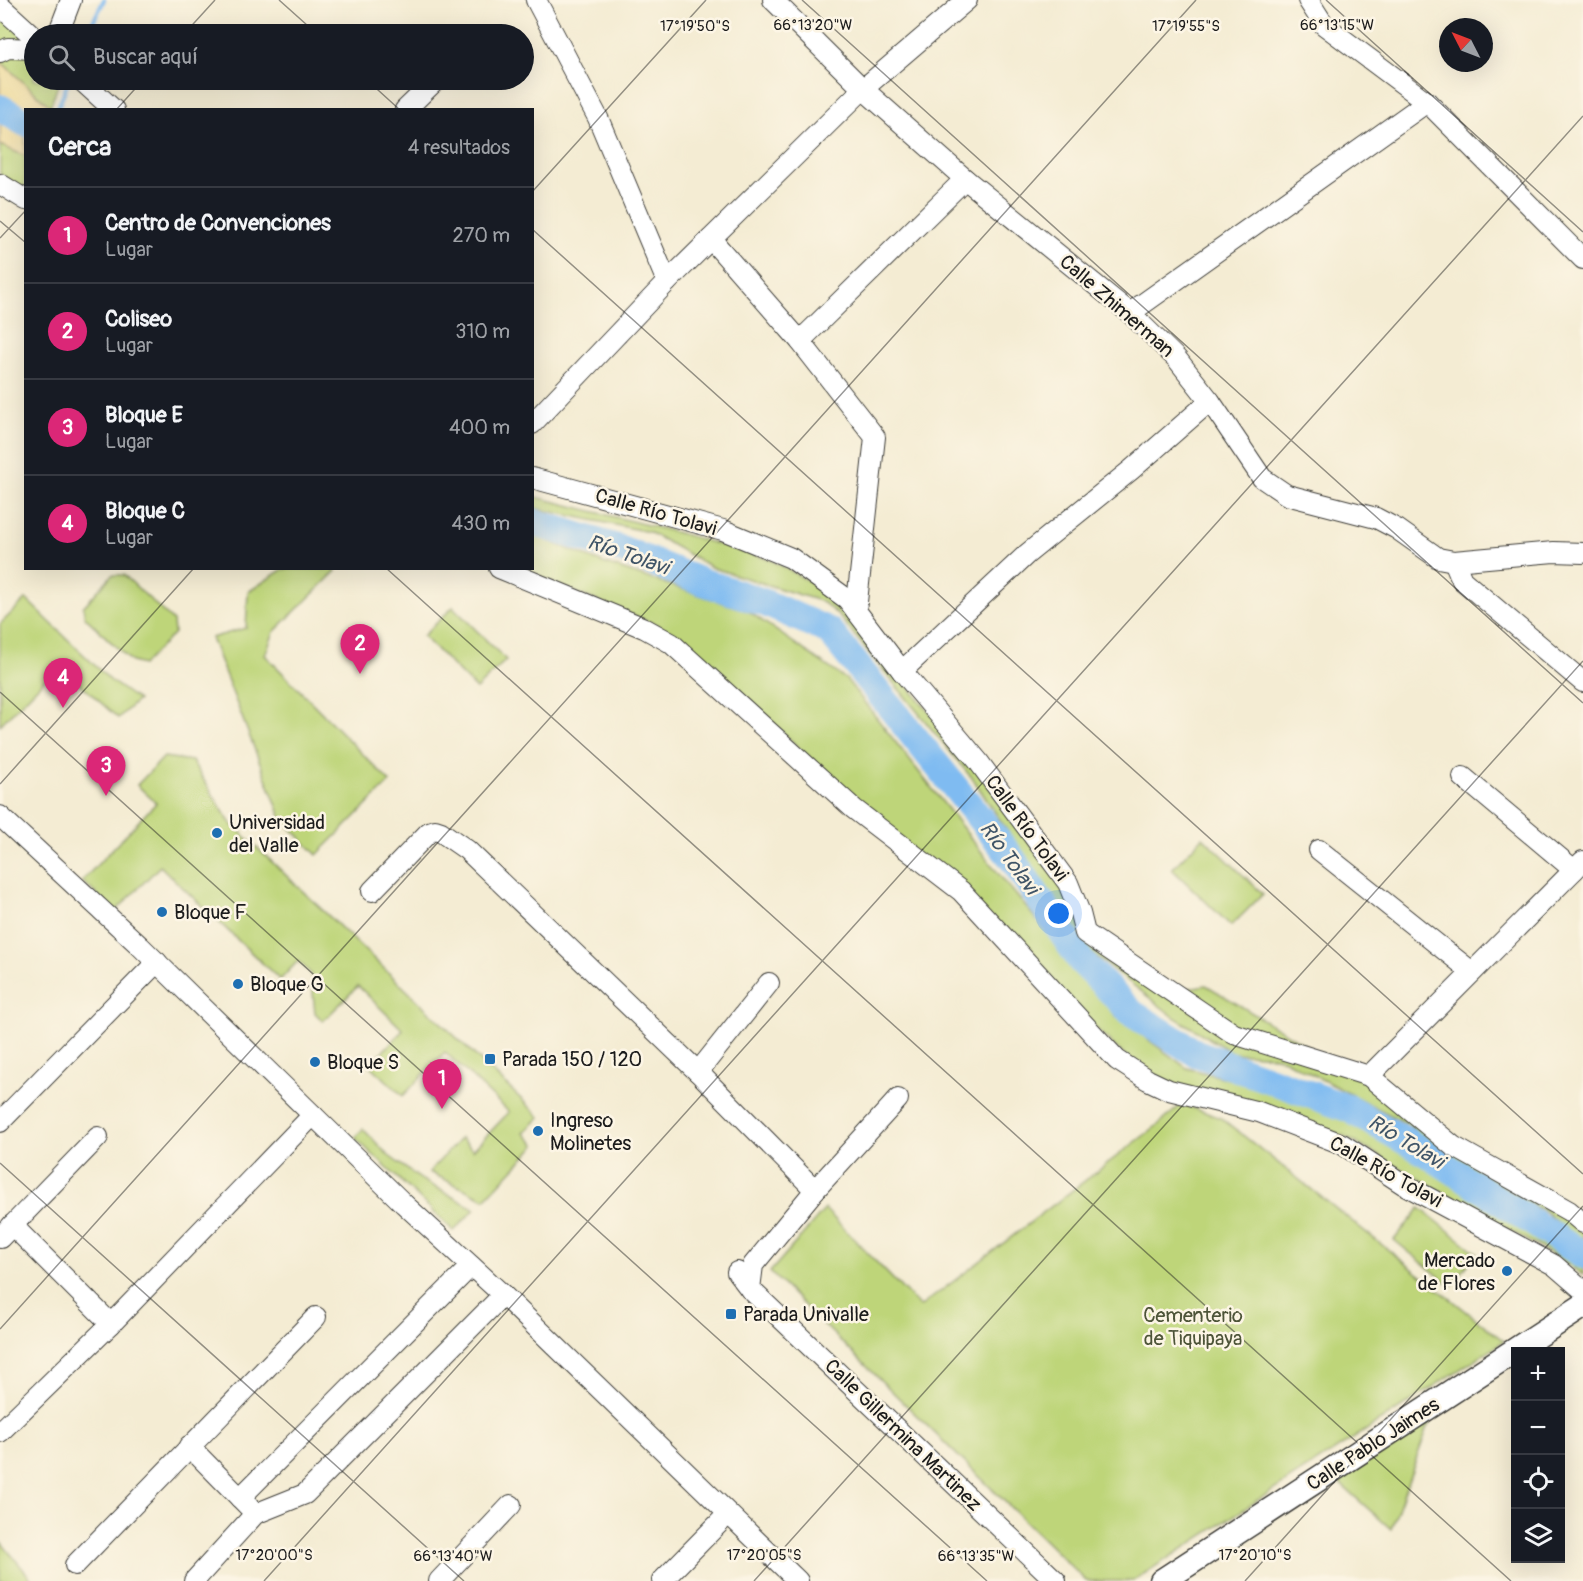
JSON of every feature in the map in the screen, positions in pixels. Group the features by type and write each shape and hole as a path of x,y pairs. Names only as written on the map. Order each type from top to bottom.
{"main road":[{"name":"Calle Pablo Jaimes","path":"1162,1581 1583,1306"}],"street":[{"path":"62,24 71,0"},
{"path":"536,0 598,118 668,282"},
{"name":"Calle Zhimerman","path":"773,0 863,89 965,179 1130,313 1177,359 1210,401 1263,478 1287,495 1376,518 1397,529 1438,558 1454,561 1554,552 1583,553"},
{"path":"534,422 668,282 863,89 967,0"},
{"path":"1308,0 1324,25 1427,102 1583,260"},
{"path":"0,6 24,28"},
{"path":"0,52 8,48 24,49"},
{"path":"92,90 112,108"},
{"path":"407,108 426,90"},
{"path":"1130,313 1427,102"},
{"path":"800,341 965,179"},
{"path":"0,184 24,199"},
{"path":"711,239 800,341 875,438 856,611"},
{"path":"902,671 1027,554 1131,470 1210,401"},
{"name":"Calle Río Tolavi","path":"534,479 723,530 791,558 847,600 902,671 978,761 1068,883 1085,933 1234,1034 1369,1076 1453,1146 1569,1210 1583,1223"},
{"path":"1454,561 1462,580 1583,682"},
{"name":"Calle Río Tolavi","path":"504,570 644,628 671,643 854,809 961,891 1117,1060 1148,1080 1169,1090 1259,1112 1342,1144 1403,1184 1554,1264 1583,1290"},
{"path":"1369,1076 1579,865 1463,777"},
{"path":"0,816 157,962 798,1581"},
{"path":"372,891 429,832 435,830 441,832 467,850 525,905 698,1072 815,1190"},
{"path":"1318,850 1472,972"},
{"path":"0,1122 157,962"},
{"path":"698,1072 769,984"},
{"path":"750,1289 753,1265 815,1190 898,1099"},
{"path":"0,1432 111,1324 313,1115"},
{"path":"99,1137 6,1231 111,1324"},
{"path":"240,1498 471,1266"},
{"name":"Calle Gillermina Martinez","path":"732,1277 750,1289 1056,1581"},
{"path":"194,1581 255,1514 305,1494 502,1296"},
{"path":"75,1565 316,1317"},
{"path":"189,1446 255,1514"},
{"path":"439,1581 511,1505"},
{"path":"662,1581 728,1514"}],"green space":[{"path":"0,13 24,32 24,83 0,61"},
{"path":"32,90 56,90 50,107"},
{"path":"0,145 24,156 24,189 0,174"},
{"path":"534,497 683,534 771,560 832,594 973,765 1063,888 1075,918 1160,993 1206,985 1365,1081 1583,1231 1583,1245 1543,1210 1492,1188 1434,1148 1408,1124 1277,1056 1233,1053 1174,1017 1083,946 975,782 839,616 823,602 713,568 649,532 534,508"},
{"path":"534,535 606,564 748,611 847,680 1002,878 1116,1016 1187,1068 1274,1091 1347,1114 1574,1255 1583,1263 1583,1275 1555,1256 1344,1136 1167,1082 1123,1054 705,659 657,625 520,570 534,570"},
{"path":"281,570 336,571 274,632 265,655 390,782 317,855 282,819 211,638 246,628 248,592"},
{"path":"112,575 124,575 173,621 174,633 143,665 132,662 85,617 83,607"},
{"path":"26,599 111,681 138,700 118,718 59,665 0,725 0,624"},
{"path":"453,607 506,660 476,689 423,636"},
{"path":"164,757 192,761 229,821 540,1117 524,1133 536,1145 485,1199 429,1172 461,1138 473,1150 509,1112 445,1052 403,1096 370,1065 403,1030 358,986 323,1021 315,1013 311,974 298,961 280,980 160,866 115,912 82,881 156,803 137,785"},
{"path":"1203,837 1263,894 1231,926 1172,869"},
{"name":"Cementerio de Tiquipaya","path":"1182,1104 1221,1118 1504,1341 1133,1581 1086,1581 770,1272 825,1209 920,1307"},
{"path":"363,1129 389,1156 422,1180 475,1209 454,1231 355,1138"},
{"path":"1420,1208 1477,1253 1451,1286 1394,1240"},
{"path":"1430,1421 1391,1529 1336,1480"},
{"path":"0,1541 33,1581 0,1581"}],"sand":[{"path":"0,61 24,83 24,90 32,90 52,108 24,108 24,156 0,145"}],"waterway":[{"path":"92,24 104,0"},
{"path":"58,108 65,90"},
{"name":"Río Tolavi","path":"0,108 24,122"},
{"name":"Río Tolavi","path":"534,523 623,550 694,579 763,602 829,631 1011,857 1081,961 1133,1014 1196,1053 1350,1109 1423,1151 1583,1255"}],"place":[{"name":"Coliseo","path":"360,674"},
{"name":"Bloque C","path":"63,708"},
{"name":"Bloque E","path":"106,796"},
{"name":"Universidad del Valle","path":"217,833"},
{"name":"Bloque F","path":"162,912"},
{"name":"Bloque G","path":"238,984"},
{"name":"Parada 150 / 120","path":"490,1059"},
{"name":"Bloque S","path":"315,1062"},
{"name":"Centro de Convenciones","path":"442,1109"},
{"name":"Ingreso Molinetes","path":"538,1131"},
{"name":"Mercado de Flores","path":"1507,1271"},
{"name":"Parada Univalle","path":"731,1314"}]}
